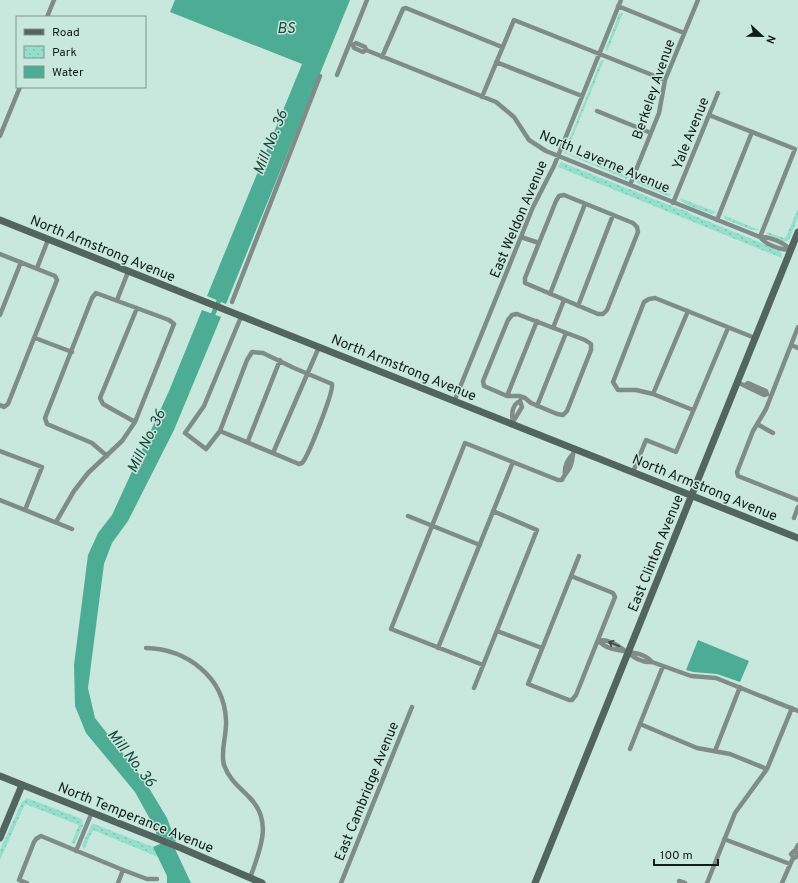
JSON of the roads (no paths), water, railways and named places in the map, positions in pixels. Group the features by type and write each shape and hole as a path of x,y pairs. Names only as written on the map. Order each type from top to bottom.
{"street":[{"path":"48,16 54,0"},
{"path":"337,75 351,44 367,0"},
{"name":"East Weldon Avenue","path":"454,402 521,237 558,156 621,0"},
{"name":"Berkeley Avenue","path":"630,186 662,106 665,80 698,0"},
{"path":"618,6 684,33"},
{"path":"382,57 403,9 406,8 502,47"},
{"path":"482,97 514,20 665,80"},
{"name":"North Laverne Avenue","path":"351,44 356,43 365,46 366,50 382,57 496,102 514,117 529,140 536,146 630,186 760,238 763,241 784,250 791,250"},
{"path":"496,62 582,96"},
{"path":"232,302 320,76"},
{"path":"0,136 20,88"},
{"name":"Yale Avenue","path":"673,203 718,93"},
{"path":"598,111 651,133"},
{"path":"709,115 795,149 760,238"},
{"path":"717,220 752,132"},
{"path":"564,195 586,204 633,223 637,227 638,232 607,310 603,314 598,314 525,283 525,278 559,196 564,195"},
{"path":"550,294 586,204"},
{"path":"578,306 613,215"},
{"name":"North Armstrong Avenue","path":"0,220 454,402 512,423 574,452 633,472 798,538"},
{"name":"East Clinton Avenue","path":"535,883 798,232"},
{"path":"521,237 539,243"},
{"path":"37,268 48,240"},
{"path":"0,254 37,268 54,276 57,280 8,404 4,407 0,405"},
{"path":"0,315 21,262"},
{"path":"118,300 128,272"},
{"path":"56,522 74,491 88,473 107,456 122,441 135,422 174,324 169,320 96,293 92,298 45,418 47,424 92,443 107,456"},
{"path":"693,410 653,394 636,390 618,390 613,382 644,302 655,298 755,338"},
{"path":"553,328 564,300"},
{"path":"135,422 103,404 100,398 136,308"},
{"path":"653,394 688,311"},
{"path":"512,314 517,314 537,321 585,340 591,344 591,350 567,411 563,415 557,414 521,399 507,396 484,386 483,382 508,320 512,314"},
{"path":"220,431 248,441 299,464 305,460 333,388 332,384 327,381 308,374 280,360 263,353 252,352 247,360 220,431 206,449 185,433 204,406 241,317"},
{"path":"507,396 537,321"},
{"path":"798,327 737,472 738,476 798,500"},
{"path":"633,472 646,440 676,452 728,328"},
{"path":"537,406 566,333"},
{"path":"35,338 72,352"},
{"path":"791,345 798,348"},
{"path":"274,453 319,347"},
{"path":"248,441 280,360"},
{"path":"737,382 745,385 746,388 764,395 769,394"},
{"path":"512,423 511,415 516,403 521,399"},
{"path":"512,423 518,417 521,409 521,399"},
{"path":"515,407 521,409"},
{"path":"757,424 773,433"},
{"path":"483,665 392,629 465,443 558,480 562,480 568,471 574,458 574,452"},
{"path":"0,451 42,467 25,510"},
{"path":"438,648 513,462"},
{"path":"0,500 72,529"},
{"path":"794,518 798,507"},
{"path":"474,688 537,530 493,512"},
{"path":"408,516 480,545"},
{"path":"571,576 615,595 576,695 572,700 528,684 542,648 579,556"},
{"path":"497,631 542,648"},
{"path":"598,640 604,640 616,644 629,653 637,653 648,657 652,662 691,676 716,678 798,711"},
{"path":"146,648 170,651 187,658 209,676 221,696 226,719 224,764 232,780 253,802 263,824 262,841 250,878"},
{"path":"630,749 663,666"},
{"path":"715,750 740,687"},
{"name":"East Cambridge Avenue","path":"341,883 412,707"},
{"path":"707,883 738,806 767,769 792,708"},
{"path":"640,724 697,748 715,750 730,754 767,769"},
{"name":"North Temperance Avenue","path":"0,776 181,848 262,883"},
{"path":"0,838 22,785"},
{"path":"76,851 92,812"},
{"path":"27,883 18,881 34,842 38,837 44,837 147,880 158,879"},
{"path":"724,838 790,864"},
{"path":"782,883 790,864 792,853 797,854 798,845"},
{"path":"118,883 123,870"},
{"path":"679,881 685,883"}],"water":[{"name":"BS","path":"175,0 350,0 226,304 207,296 302,64 170,12"},
{"path":"202,310 221,317 174,430 128,521 112,543 104,564 88,688 95,718 146,783 167,818 176,842 156,834 156,830 135,792 86,733 75,706 74,665 88,555 98,533 112,515 169,391"},
{"path":"698,640 749,661 740,682 717,674 686,670"},
{"path":"162,843 175,849 191,883 167,883 167,876 153,847"}],"waterway":[{"name":"Mill No. 36","path":"211,319 221,296"}]}
